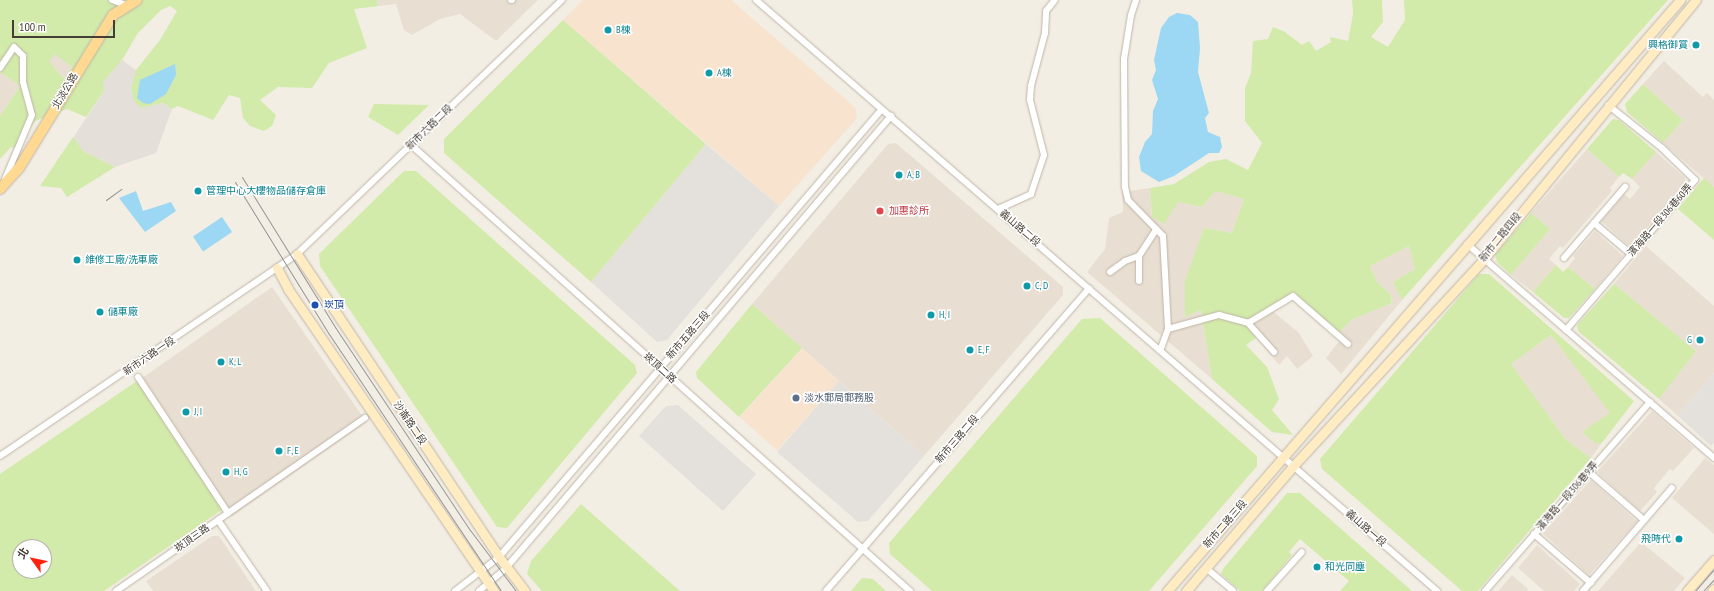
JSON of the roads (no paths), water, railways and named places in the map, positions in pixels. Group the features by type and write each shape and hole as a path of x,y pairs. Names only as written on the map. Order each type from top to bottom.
{"main road":[{"name":"北淡公路","path":"0,188 19,168 113,15 126,5 137,0"}],"street":[{"path":"112,0 126,5"},
{"name":"新市六路二段","path":"297,254 410,144 562,0"},
{"name":"義山路二段","path":"756,0 1283,456"},
{"path":"998,209 1031,194 1044,154 1030,100 1031,86 1044,33 1046,11 1055,0"},
{"path":"1136,0 1131,15 1124,59 1125,187 1128,200 1156,230 1164,236 1168,329 1160,351"},
{"name":"新市二路四段","path":"1283,456 1680,0"},
{"name":"新市二路四段","path":"1294,465 1482,260 1608,104 1696,0"},
{"path":"0,68 14,47 23,56 23,82 32,115 22,142 0,188"},
{"name":"濱海路一段306巷60弄","path":"1566,330 1695,180 1662,148 1608,104"},
{"name":"新市五路三段","path":"455,591 480,574 499,557 882,109"},
{"name":"新市五路三段","path":"479,591 491,588 506,568 891,116"},
{"name":"崁頂二路","path":"410,144 910,591"},
{"path":"1564,258 1625,187"},
{"path":"1594,223 1631,254"},
{"path":"1139,281 1139,256 1156,230"},
{"path":"1467,244 1482,260 1566,330 1714,458"},
{"name":"新市六路一段","path":"0,456 297,254"},
{"name":"沙崙路二段","path":"297,254 506,568 525,591"},
{"path":"1110,272 1125,261 1139,256"},
{"path":"277,268 288,289 480,574 491,588"},
{"name":"新市三路二段","path":"826,591 1089,288"},
{"path":"1248,323 1292,296 1348,344"},
{"path":"1168,329 1219,315 1248,323 1274,352"},
{"path":"138,377 228,513"},
{"name":"濱海路一段306巷9弄","path":"1485,591 1650,402"},
{"path":"218,520 365,418"},
{"name":"義山路一段","path":"1283,456 1437,591"},
{"name":"新市二路三段","path":"1167,591 1283,456"},
{"name":"新市二路三段","path":"1186,591 1294,465"},
{"path":"1589,472 1644,520"},
{"path":"1583,591 1672,488"},
{"name":"崁頂三路","path":"116,591 218,520 267,591"},
{"path":"1534,534 1590,583"},
{"path":"1267,591 1302,552"},
{"path":"1687,591 1714,560"},
{"path":"1206,568 1233,591"}],"water":[{"path":"1177,13 1190,15 1198,22 1200,48 1198,72 1209,113 1205,118 1208,132 1220,137 1222,147 1219,153 1209,153 1174,176 1159,182 1141,171 1139,157 1145,142 1152,134 1153,111 1158,99 1152,80 1156,70 1154,60 1161,28 1169,17"},
{"path":"175,64 176,75 166,94 150,104 143,103 137,98 140,80"},
{"path":"136,191 143,211 171,202 176,211 145,232 119,198"},
{"path":"222,217 232,232 203,251 193,237"}],"tram line":[{"path":"242,177 335,327 470,530 516,591"},
{"path":"235,182 329,334 501,591"},
{"path":"106,200 121,189"},
{"path":"1695,591 1714,569"},
{"path":"1703,591 1714,579"}],"place":[{"name":"B棟","path":"608,30"},
{"name":"興格御賞","path":"1696,45"},
{"name":"A棟","path":"709,73"},
{"name":"A, B","path":"899,175"},
{"name":"管理中心大樓物品儲存倉庫","path":"198,191"},
{"name":"加惠診所","path":"880,211"},
{"name":"維修工廠/洗車廠","path":"77,260"},
{"name":"C, D","path":"1027,286"},
{"name":"崁頂","path":"315,305"},
{"name":"儲車廠","path":"100,312"},
{"name":"H, I","path":"931,315"},
{"name":"G","path":"1700,340"},
{"name":"E, F","path":"970,350"},
{"name":"K, L","path":"221,362"},
{"name":"淡水郵局郵務股","path":"796,398"},
{"name":"J, I","path":"186,412"},
{"name":"F, E","path":"279,451"},
{"name":"H, G","path":"226,472"},
{"name":"飛時代","path":"1679,539"},
{"name":"和光同塵","path":"1317,567"}]}
